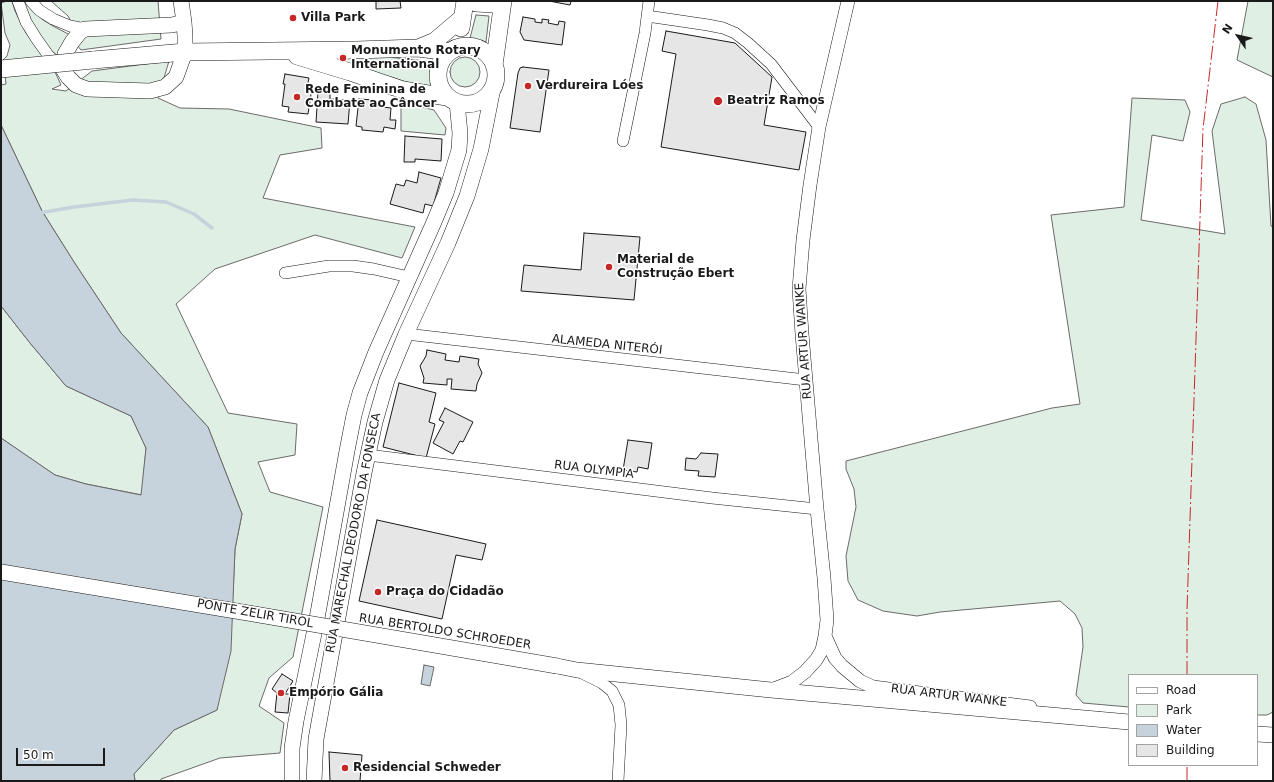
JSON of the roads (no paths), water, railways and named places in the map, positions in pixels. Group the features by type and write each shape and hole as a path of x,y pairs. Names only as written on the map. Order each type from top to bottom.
{"main road":[{"path":"182,1 184,22 185,52 176,78 165,87 150,91 87,89 76,85 68,78 64,70 65,54 80,32 85,29 172,25 184,22"},
{"path":"452,100 440,87 438,74 441,62 453,50 465,1"},
{"path":"472,1 476,3 492,4 497,1"},
{"path":"494,65 503,1"},
{"path":"418,48 435,41 462,18"},
{"path":"1,69 185,52 279,52 418,48 453,50 466,46 479,49 490,57 494,65 496,77 493,88 486,97 478,102 468,104 403,90 350,72 279,52"},
{"name":"RUA MARECHAL DEODORO DA FONSECA","path":"314,781 316,739 362,480 374,422 387,380 454,227 469,189 481,149 493,88"},
{"name":"RUA MARECHAL DEODORO DA FONSECA","path":"292,781 292,748 296,722 316,624 346,451 354,415 369,368 446,193 459,150 460,133 452,100"},
{"path":"434,222 454,227"},
{"name":"PONTE ZELIR TIROL","path":"1,572 262,615 576,670 771,690 1128,722"},
{"path":"1258,734 1273,735"}],"street":[{"path":"18,1 26,22 36,38 48,55 64,70"},
{"path":"31,1 39,10 52,19 70,26 85,29"},
{"path":"623,141 645,33 649,1"},
{"name":"RUA ARTUR WANKE","path":"771,690 792,682 805,672 816,660 822,650 827,620 799,289 810,185 820,127 848,1"},
{"path":"647,16 708,25 723,28 735,33 771,64 820,127"},
{"path":"285,272 328,266 353,266 409,277"},
{"name":"ALAMEDA NITERÓI","path":"406,334 491,345 806,380"},
{"name":"RUA OLYMPIA","path":"368,455 696,496 817,509"},
{"name":"RUA BERTOLDO SCHROEDER","path":"336,627 553,665"},
{"name":"RUA ARTUR WANKE","path":"825,636 835,658 842,666 860,681 873,687 1023,706 1096,719"},
{"path":"576,670 602,683 612,691 619,705 621,725 618,781"}],"water":[{"path":"1,125 42,211 121,333 208,427 242,514 235,549 231,651 217,710 174,730 134,774 135,781 1,781 1,438 55,475 86,484 141,495 146,448 131,416 66,386 1,306"},
{"path":"424,665 434,667 430,686 421,684"}],"waterway":[{"path":"39,213 133,200 166,202 194,214 212,228"}],"place":[{"name":"Villa Park","path":"293,18"},
{"name":"Monumento Rotary International","path":"343,58"},
{"name":"Verdureira Lóes","path":"528,86"},
{"name":"Rede Feminina de Combate ao Câncer","path":"297,97"},
{"name":"Beatriz Ramos","path":"718,101"},
{"name":"Material de Construção Ebert","path":"609,267"},
{"name":"Praça do Cidadão","path":"378,592"},
{"name":"Empório Gália","path":"281,693"},
{"name":"Residencial Schweder","path":"345,768"}]}
